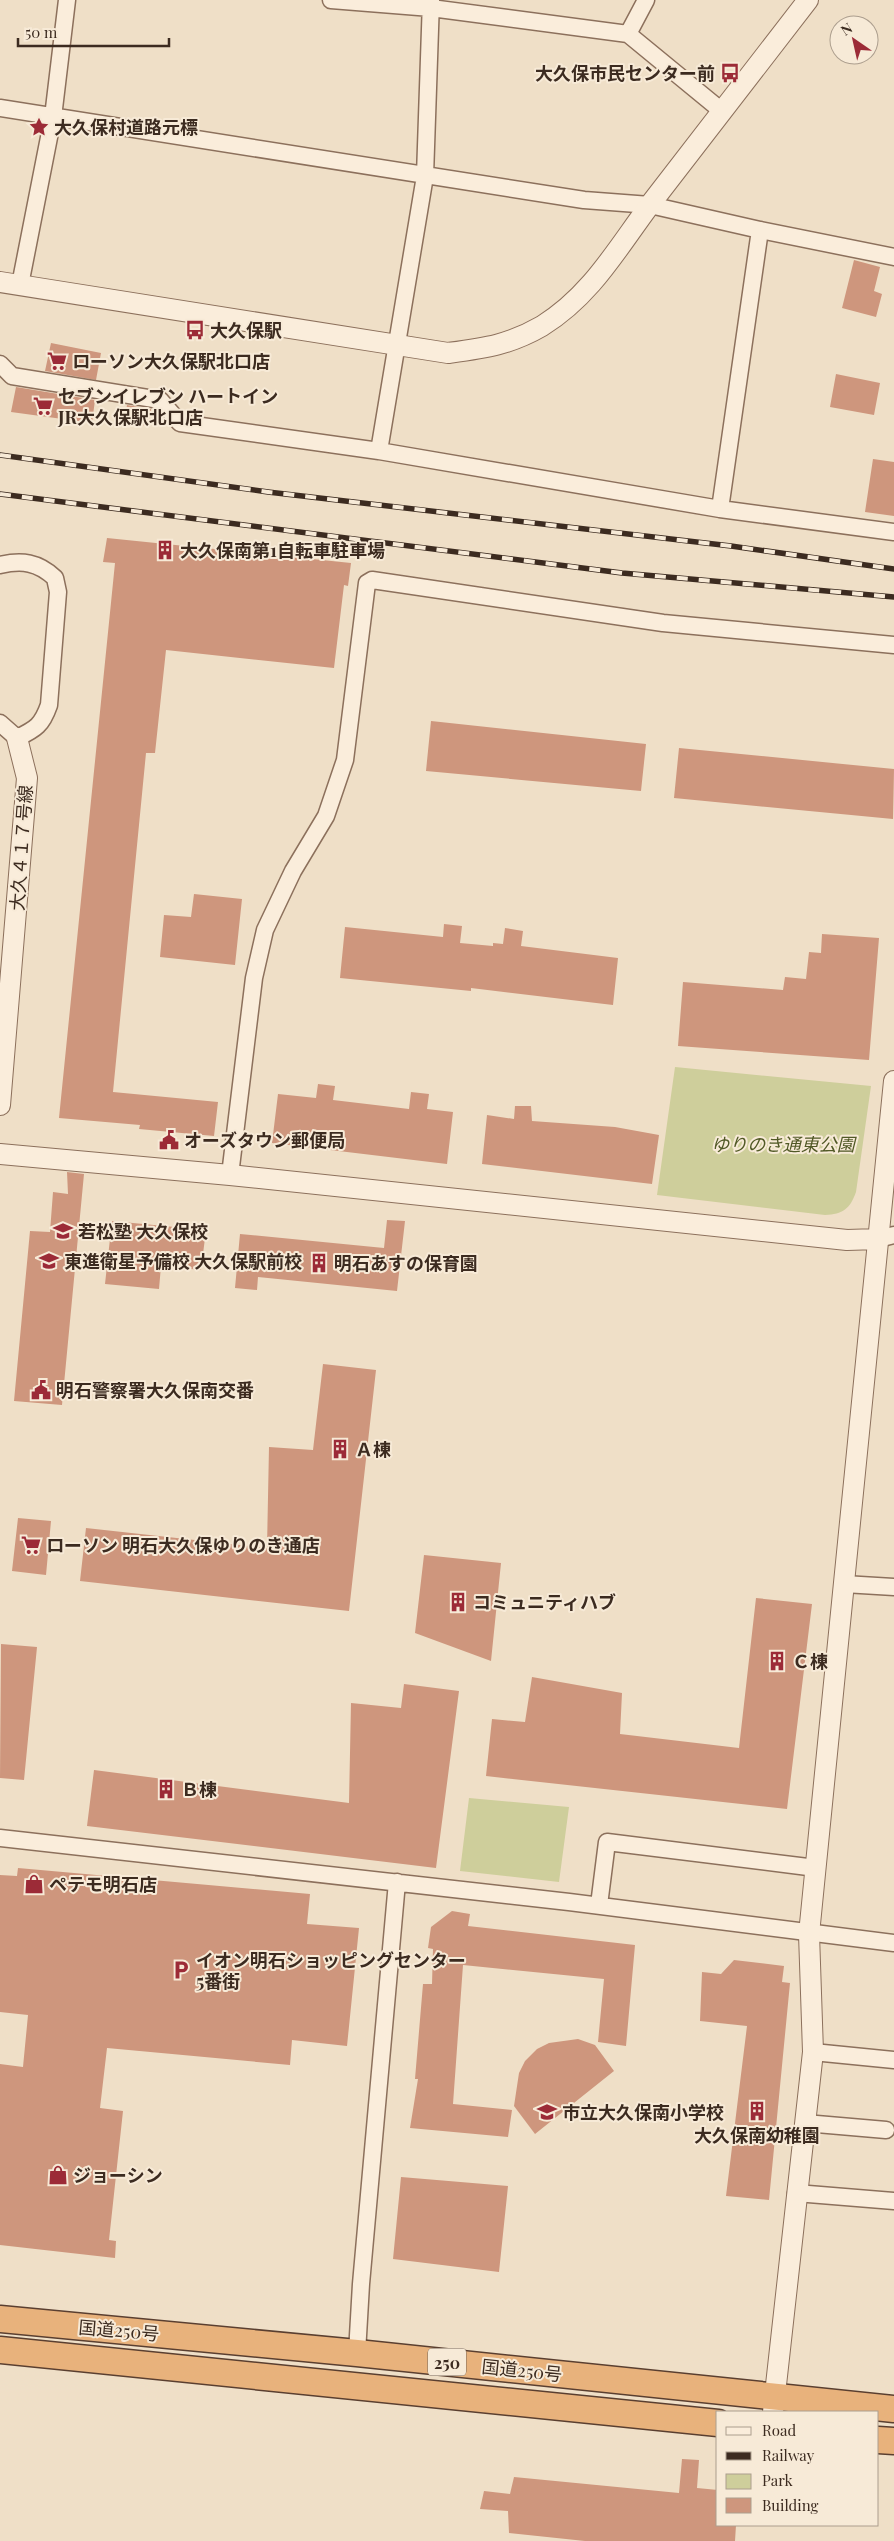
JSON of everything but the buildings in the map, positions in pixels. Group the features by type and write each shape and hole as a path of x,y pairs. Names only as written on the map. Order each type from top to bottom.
{"highway":[{"name":"国道250号","path":"0,2319 357,2353 774,2404 894,2409"},
{"name":"国道250号","path":"0,2350 716,2423"},
{"path":"879,2440 894,2441"}],"street":[{"path":"20,284 53,117 67,0"},
{"path":"331,0 431,4 628,34 723,112"},
{"path":"628,34 646,0"},
{"path":"0,282 448,354 502,345 542,326 583,295 618,253 650,205 808,0"},
{"path":"378,451 425,176 431,4"},
{"path":"0,108 584,200 650,205 760,230 894,257"},
{"path":"720,509 760,230"},
{"path":"0,364 12,376 160,400 180,422 378,451 720,509 894,532"},
{"path":"0,565 24,562 37,564 55,578 58,592 49,705 44,720 33,730 17,738 0,723"},
{"path":"230,1175 254,978 265,930 293,870 326,816 345,760 367,583 372,580 663,623 894,645"},
{"name":"大久４１７号線","path":"0,1105 27,778 17,738"},
{"path":"774,2404 813,2052 809,1934 844,1584 886,1237 894,1081"},
{"path":"0,1154 230,1175 847,1240 886,1237"},
{"path":"844,1584 894,1586"},
{"path":"0,1838 397,1882 894,1943"},
{"path":"599,1906 608,1842 816,1868"},
{"path":"357,2353 361,2284 397,1882"},
{"path":"813,2052 894,2060"},
{"path":"805,2123 886,2130"},
{"path":"796,2193 894,2201"}],"green space":[{"name":"ゆりのき通東公園","path":"675,1067 871,1086 856,1192 851,1203 841,1212 825,1215 657,1195"},
{"path":"469,1798 569,1807 559,1882 460,1871"}],"railway":[{"path":"0,455 268,492 731,546 894,569"},
{"path":"0,494 622,573 894,597"}],"place":[{"name":"大久保市民センター前","path":"730,73"},
{"name":"大久保村道路元標","path":"39,127"},
{"name":"大久保駅","path":"195,330"},
{"name":"ローソン大久保駅北口店","path":"57,361"},
{"name":"セブンイレブン ハートイン JR大久保駅北口店","path":"43,406"},
{"name":"大久保南第1自転車駐車場","path":"165,550"},
{"name":"オーズタウン郵便局","path":"169,1140"},
{"name":"若松塾 大久保校","path":"63,1231"},
{"name":"東進衛星予備校 大久保駅前校","path":"49,1261"},
{"name":"明石あすの保育園","path":"319,1263"},
{"name":"明石警察署大久保南交番","path":"41,1390"},
{"name":"Ａ棟","path":"340,1449"},
{"name":"ローソン 明石大久保ゆりのき通店","path":"31,1545"},
{"name":"コミュニティハブ","path":"458,1602"},
{"name":"Ｃ棟","path":"777,1661"},
{"name":"Ｂ棟","path":"166,1789"},
{"name":"ペテモ明石店","path":"34,1884"},
{"name":"イオン明石ショッピングセンター 5番街","path":"181,1970"},
{"name":"大久保南幼稚園","path":"757,2111"},
{"name":"市立大久保南小学校","path":"547,2112"},
{"name":"ジョーシン","path":"58,2175"}]}
